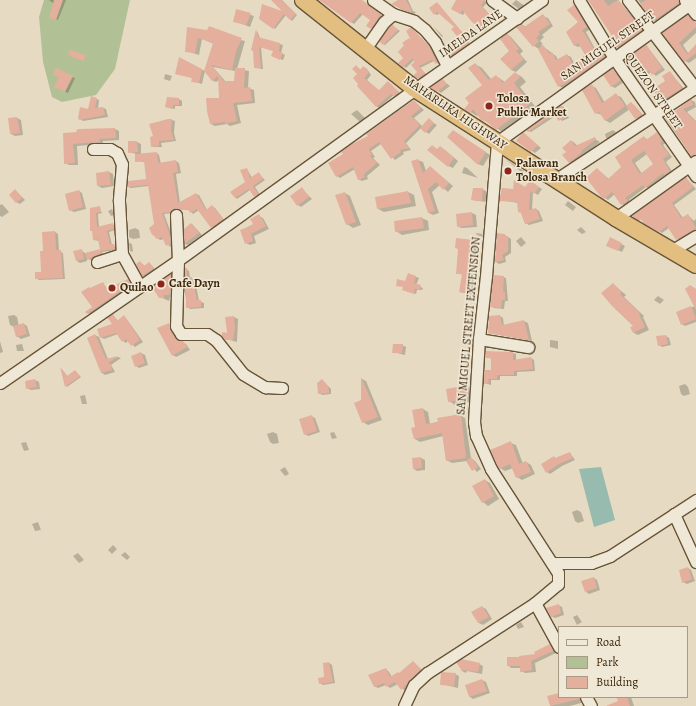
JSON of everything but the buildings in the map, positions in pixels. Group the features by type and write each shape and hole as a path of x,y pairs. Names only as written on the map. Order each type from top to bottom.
{"highway":[{"name":"MAHARLIKA HIGHWAY","path":"303,0 415,88 556,180 696,266"}],"street":[{"path":"373,0 392,14 414,21 425,30 435,42 447,66"},
{"path":"492,0 517,18"},
{"name":"IMELDA LANE","path":"0,383 139,285 178,260 415,88 542,0"},
{"name":"QUEZON STREET","path":"579,0 614,58 654,116 693,164 696,176"},
{"path":"556,180 696,88 628,0"},
{"path":"690,2 696,14"},
{"name":"SAN MIGUEL STREET","path":"497,142 690,2"},
{"path":"365,49 384,22 392,14"},
{"name":"SAN MIGUEL STREET EXTENSION","path":"497,142 486,276 479,339 474,422 476,436 491,469 558,573 558,584 535,603"},
{"path":"93,149 110,149 117,153 122,164 119,201 122,254 139,285"},
{"path":"616,218 693,164"},
{"path":"176,215 178,260 176,326 181,334 207,334 216,340 242,374 264,387 282,388"},
{"path":"672,251 696,236"},
{"path":"97,262 122,254"},
{"path":"479,339 528,347"},
{"path":"552,563 591,563 610,556 696,500"},
{"path":"674,514 696,562"},
{"path":"404,706 414,685 427,673 535,603 558,645"}],"green space":[{"path":"44,0 130,0 115,69 96,95 62,102 52,97 43,62 39,17"}],"water":[{"path":"601,467 615,520 594,527 579,469"}],"place":[{"name":"Tolosa Public Market","path":"489,106"},
{"name":"Palawan Tolosa Branch","path":"508,171"},
{"name":"Cafe Dayn","path":"161,284"},
{"name":"Quilao","path":"112,288"}]}
